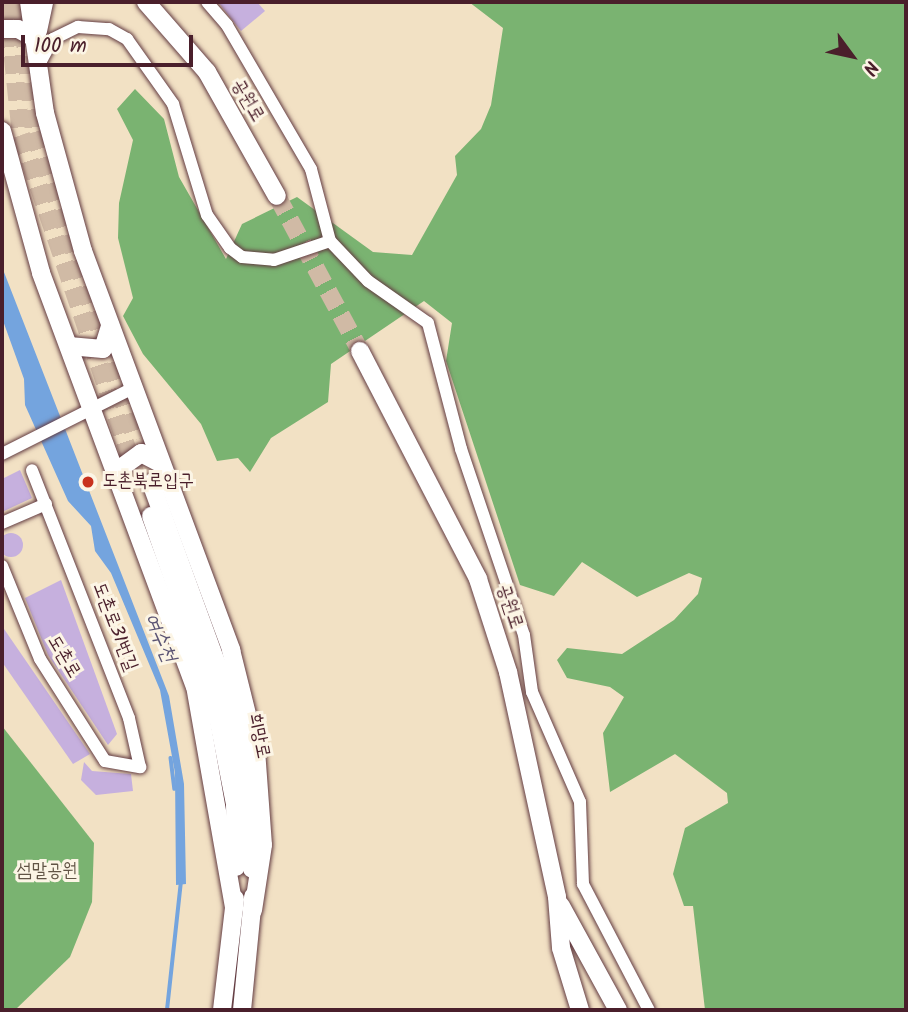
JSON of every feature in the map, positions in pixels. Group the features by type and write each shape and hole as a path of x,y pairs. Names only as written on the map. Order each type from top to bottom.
{"main road":[{"path":"29,2 40,63"},
{"path":"44,2 37,25 45,113 111,325 231,650 256,750 264,845 253,910"},
{"name":"공원로","path":"146,2 207,72 277,196"},
{"path":"2,29 18,29 36,39"},
{"path":"2,131 69,346 86,413 119,481 195,686 234,908"},
{"path":"69,346 103,349 111,325"},
{"name":"공원로","path":"360,351 478,579 508,672 556,897 561,948 580,1010"},
{"path":"119,481 122,467 141,453 160,463"},
{"name":"희망로","path":"222,1010 234,908 235,804 213,692 146,484 210,638 240,744 253,910 242,1010"},
{"name":"공원로","path":"556,897 618,1010"}],"street":[{"path":"206,2 227,25 311,169 330,241 368,281 428,323 461,449 524,635 532,692 580,802 583,884 649,1010"},
{"path":"40,63 53,39 78,27 109,29 127,39 173,104 207,215 230,247 242,257 274,260 330,241"},
{"path":"2,454 134,388"},
{"name":"도촌로31번길","path":"32,470 128,718 140,767 105,761"},
{"path":"2,523 46,504"},
{"name":"도촌로","path":"2,566 40,659 105,761"}],"green space":[{"path":"469,2 906,2 906,1010 705,1010 693,906 684,906 673,874 685,828 728,803 727,793 675,754 610,792 603,733 624,697 610,687 567,678 557,660 567,648 622,654 674,620 698,594 702,578 689,573 637,597 582,562 554,596 520,585 446,361 452,323 424,301 331,364 328,402 271,438 250,472 238,458 217,461 201,424 143,354 123,316 133,298 118,238 119,203 133,140 117,109 135,89 164,119 179,177 226,259 242,224 297,197 373,252 412,255 457,175 455,156 481,129 491,105 503,28"},
{"name":"섬말공원","path":"2,726 94,843 92,902 70,957 15,1010 2,1010"}],"water":[{"path":"2,267 169,696 184,784 186,884 176,885 175,773 160,690 111,573 95,551 91,526 68,501 25,405 24,379 2,318"}],"building":[{"path":"218,2 257,2 265,11 241,31"},
{"path":"20,470 32,498 2,512 2,479"},
{"path":"11,533 20,536 23,545 20,554 11,557 2,554 -1,545 2,536"},
{"path":"61,580 117,734 108,745 48,655 25,598"},
{"path":"2,626 90,754 73,764 2,662"},
{"path":"84,762 92,771 131,774 133,791 96,795 81,780"}],"waterway":[{"name":"여수천","path":"171,758 175,789"},
{"name":"여수천","path":"167,1010 181,881"}],"tunnel":[{"path":"7,2 21,135 140,486"},
{"path":"21,2 34,132 136,440"},
{"path":"277,196 360,351"}],"place":[{"name":"도촌북로입구","path":"88,482"}]}
